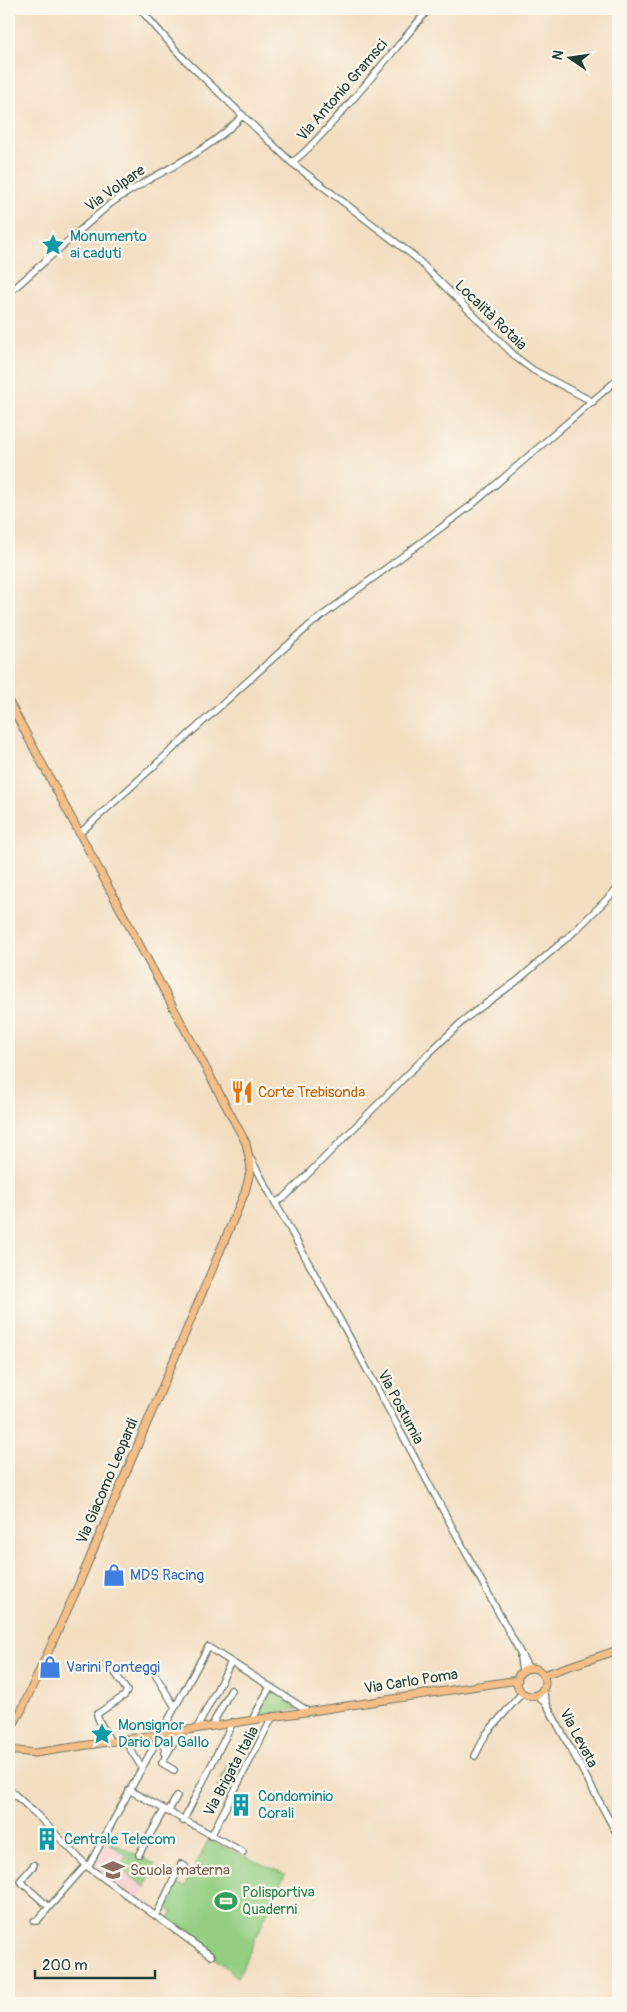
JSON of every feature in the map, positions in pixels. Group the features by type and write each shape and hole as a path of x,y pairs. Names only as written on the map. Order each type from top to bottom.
{"main road":[{"path":"9,702 246,1143 250,1158"},
{"name":"Via Giacomo Leopardi","path":"9,1732 16,1721 80,1581 245,1192 250,1174 250,1158"},
{"path":"543,1675 618,1650"},
{"path":"525,1670 537,1670 543,1675 545,1682 543,1690 536,1695 529,1696 522,1693 518,1687 518,1680 525,1670"},
{"name":"Via Carlo Poma","path":"9,1750 35,1753 518,1680"}],"street":[{"path":"140,9 182,57 291,162"},
{"name":"Via Antonio Gramsci","path":"291,162 305,153 429,9"},
{"name":"Via Volpare","path":"9,293 110,204 128,191 225,134 243,115"},
{"name":"Località Rotaia","path":"291,162 421,263 517,358 532,370 593,402"},
{"path":"80,833 311,624 494,488 618,379"},
{"path":"276,1202 298,1186 466,1018 523,976 576,930 618,888"},
{"name":"Via Postumia","path":"250,1158 276,1202 520,1655 525,1670"},
{"path":"34,1921 37,1921 87,1866 208,1647 308,1711"},
{"path":"197,1728 231,1662"},
{"path":"105,1665 112,1668 127,1691 124,1696 98,1714 98,1719 107,1732 109,1741"},
{"path":"156,1676 175,1707"},
{"path":"252,1720 270,1687"},
{"path":"212,1726 231,1690"},
{"name":"Via Levata","path":"543,1690 547,1705 618,1836"},
{"path":"475,1756 486,1734 522,1693"},
{"name":"Via Levata","path":"536,1695 547,1705"},
{"path":"9,1715 16,1721"},
{"name":"Via Brigata Italia","path":"211,1836 273,1716"},
{"path":"183,1820 233,1722"},
{"path":"174,1770 162,1763 180,1730"},
{"path":"158,1764 167,1748 163,1746 170,1732"},
{"path":"124,1739 142,1768"},
{"path":"9,1788 87,1866 127,1891 156,1916 211,1956"},
{"path":"130,1790 243,1852"},
{"path":"139,1854 177,1796"},
{"path":"156,1916 180,1864 185,1866"},
{"path":"34,1865 20,1881 48,1907"}],"shaded area":[{"path":"108,1840 156,1864 139,1901 95,1868"}],"green space":[{"path":"271,1690 298,1709 256,1716"},
{"path":"228,1764 233,1766 232,1769 240,1770 228,1792 217,1787"},
{"name":"Polisportiva Quaderni","path":"208,1840 285,1874 238,1977 214,1958 215,1953 210,1952 168,1921 173,1912 163,1906 175,1883 185,1887"},
{"path":"109,1841 155,1864 145,1887 124,1871 126,1867 122,1863 127,1855 108,1843"}],"place":[{"name":"Monumento ai caduti","path":"53,245"},
{"name":"Corte Trebisonda","path":"242,1092"},
{"name":"MDS Racing","path":"114,1575"},
{"name":"Varini Ponteggi","path":"50,1667"},
{"name":"Monsignor Dario Dal Gallo","path":"102,1734"},
{"name":"Condominio Corali","path":"241,1805"},
{"name":"Centrale Telecom","path":"47,1839"},
{"name":"Scuola materna","path":"113,1870"},
{"name":"Polisportiva Quaderni","path":"226,1901"}]}
